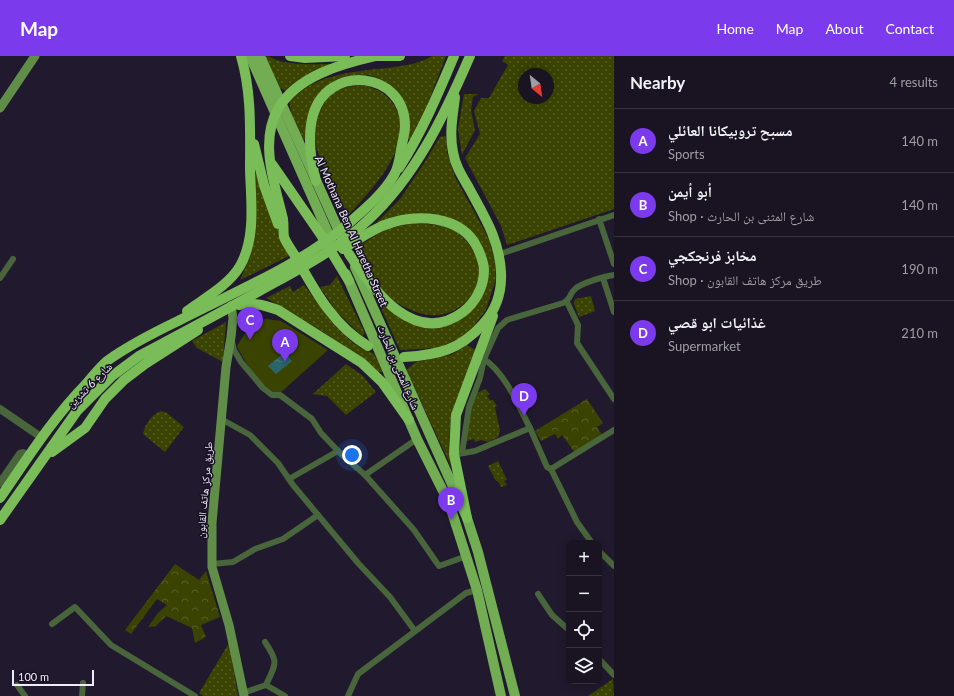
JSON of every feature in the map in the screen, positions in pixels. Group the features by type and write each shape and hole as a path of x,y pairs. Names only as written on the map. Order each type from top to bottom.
{"highway":[{"path":"167,326 224,284 240,266 246,252 250,234 251,136 247,83 241,56"},
{"path":"290,56 305,58 345,56"},
{"path":"284,237 284,224 270,160 270,134 277,110 289,94 315,76 375,56 400,56"},
{"name":"شارع 6 تشرين","path":"0,498 41,437 67,403 105,363 132,344 277,271 314,250 361,213 395,174 415,143 454,56"},
{"path":"41,460 85,428 105,399 124,380 145,364 215,319 228,308 317,259 349,237 367,222 403,182 429,142 456,90 470,56"},
{"path":"316,180 310,150 313,115 320,100 332,88 345,82 362,79 379,84 394,94 400,104 405,127 395,174"},
{"path":"456,90 450,132 453,152 459,170 490,225 500,254 501,284 499,300 456,415 458,454 467,518"},
{"path":"251,136 264,185 284,237 315,291 329,311 344,329 356,339 368,346"},
{"path":"270,160 321,235 349,281"},
{"path":"280,280 319,264 382,226 411,219 435,220 461,227 477,246 482,256 484,269 483,282 478,295 469,308 460,314 436,323 424,322 408,316 384,300 363,275 349,254"},
{"path":"404,357 427,356 450,350 466,341 487,320 499,300"},
{"path":"228,308 248,303 263,305 278,310 362,363 382,382 409,420"},
{"name":"شارع 6 تشرين","path":"0,520 77,411 112,376 139,356 228,308"}],"main road":[{"path":"0,108 35,56"},
{"name":"شارع المثنى بن الحارث","path":"250,56 417,439 449,503 477,590 500,695"},
{"name":"Al Mothana Ben Al Haretha Street","path":"260,56 467,518"},
{"name":"طريق مركز هاتف القابون","path":"228,308 233,318 226,367 223,420 212,523 212,564 229,625 243,694"},
{"path":"467,518 478,552 515,696"}],"street":[{"path":"500,254 614,214"},
{"path":"599,219 614,264"},
{"path":"0,278 13,259"},
{"path":"530,428 475,451 458,454 469,407 480,378 484,359 498,328 507,320 523,317 567,302 574,289 614,275"},
{"path":"604,278 614,312"},
{"path":"567,302 578,325 577,343 614,399"},
{"path":"231,337 234,350 241,362 263,388 272,395 280,395 312,420 321,433 338,451 365,475 414,530 439,566 467,556"},
{"path":"484,359 492,364 506,385 530,428 547,467 551,469 578,522 590,540"},
{"path":"0,409 41,437"},
{"path":"223,420 250,435 278,463 289,479 358,563 390,597 415,631"},
{"path":"551,469 614,430"},
{"path":"365,475 417,439"},
{"path":"289,479 338,451"},
{"path":"0,483 20,454 23,453 29,456"},
{"path":"212,564 233,562 255,549 283,539 318,515"},
{"path":"602,554 614,566"},
{"path":"348,696 358,674 466,593 477,590"},
{"path":"538,594 552,615 566,627"},
{"path":"52,624 75,607 111,645 195,696"},
{"path":"243,694 266,685 276,664 274,657 265,642"},
{"path":"602,662 614,675"},
{"path":"82,696 83,683"},
{"path":"17,685 25,696"},
{"path":"266,685 285,696"}],"green space":[{"path":"268,56 276,60 296,64 351,64 300,80 286,91 278,87 264,58"},
{"path":"432,56 446,56 427,106 410,140 406,138 398,93 379,79 372,76 363,75 344,78 327,87 320,94 310,109 306,132 307,139 303,140 292,117 289,101 300,91 312,84 338,75 409,64"},
{"path":"505,56 614,56 614,209 507,245 501,226 465,158 480,134 474,111 481,98 489,98 508,65 502,61"},
{"path":"362,85 379,91 394,105 400,125 399,140 387,168 348,216 322,164 316,146 315,132 320,110 333,93 343,88"},
{"path":"464,94 478,94 473,97 471,110 475,130 462,155 458,129"},
{"path":"446,136 447,152 455,177 489,239 494,258 496,278 486,310 467,335 438,348 400,350 381,308 385,305 395,314 418,325 441,327 453,324 463,318 478,302 482,295 483,249 473,234 462,224 435,216 405,217 376,223 400,199 440,137"},
{"path":"255,172 289,256 240,280 250,257 256,220"},
{"path":"413,223 439,225 456,231 476,255 479,270 477,285 470,298 459,308 445,314 428,315 411,310 397,303 388,296 372,275 359,246 386,229"},
{"path":"337,276 365,333 362,336 336,311 320,287 330,285"},
{"path":"304,285 334,325 353,343 374,354 383,372 378,372 325,333 266,298 290,286 293,292"},
{"path":"591,296 595,311 579,317 574,304 575,299"},
{"path":"266,319 281,321 328,350 278,395 259,380 237,346 253,321"},
{"path":"226,322 223,362 197,348 192,341"},
{"path":"467,345 476,350 452,411 449,438 451,466 406,370 416,362 451,355"},
{"path":"346,364 363,376 376,392 346,415 327,396 313,394"},
{"path":"485,389 490,394 487,396 490,400 493,400 497,406 495,407 500,431 498,437 488,442 481,440 475,442 474,439 467,441 468,421 475,394"},
{"path":"587,399 603,423 597,427 602,435 575,453 562,435 558,439 555,434 541,441 535,431"},
{"path":"161,411 167,413 184,427 165,452 143,434 149,420"},
{"path":"498,461 507,480 504,481 507,485 501,487 488,466"},
{"path":"175,564 199,580 206,571 220,617 201,625 206,637 195,643 192,628 166,616 156,626 148,627 158,613 167,605 157,599 131,634 125,630"},
{"path":"229,643 238,696 203,696 199,693"},
{"path":"613,679 614,696 588,696"}],"water":[{"path":"285,352 292,361 276,374 268,366"}],"place":[{"name":"مخابز فرنجكجي","path":"250,340"},
{"name":"مسبح تروبيكانا العائلي","path":"285,362"},
{"name":"غذائيات ابو قصي","path":"524,416"},
{"name":"أبو أيمن","path":"451,520"}]}
